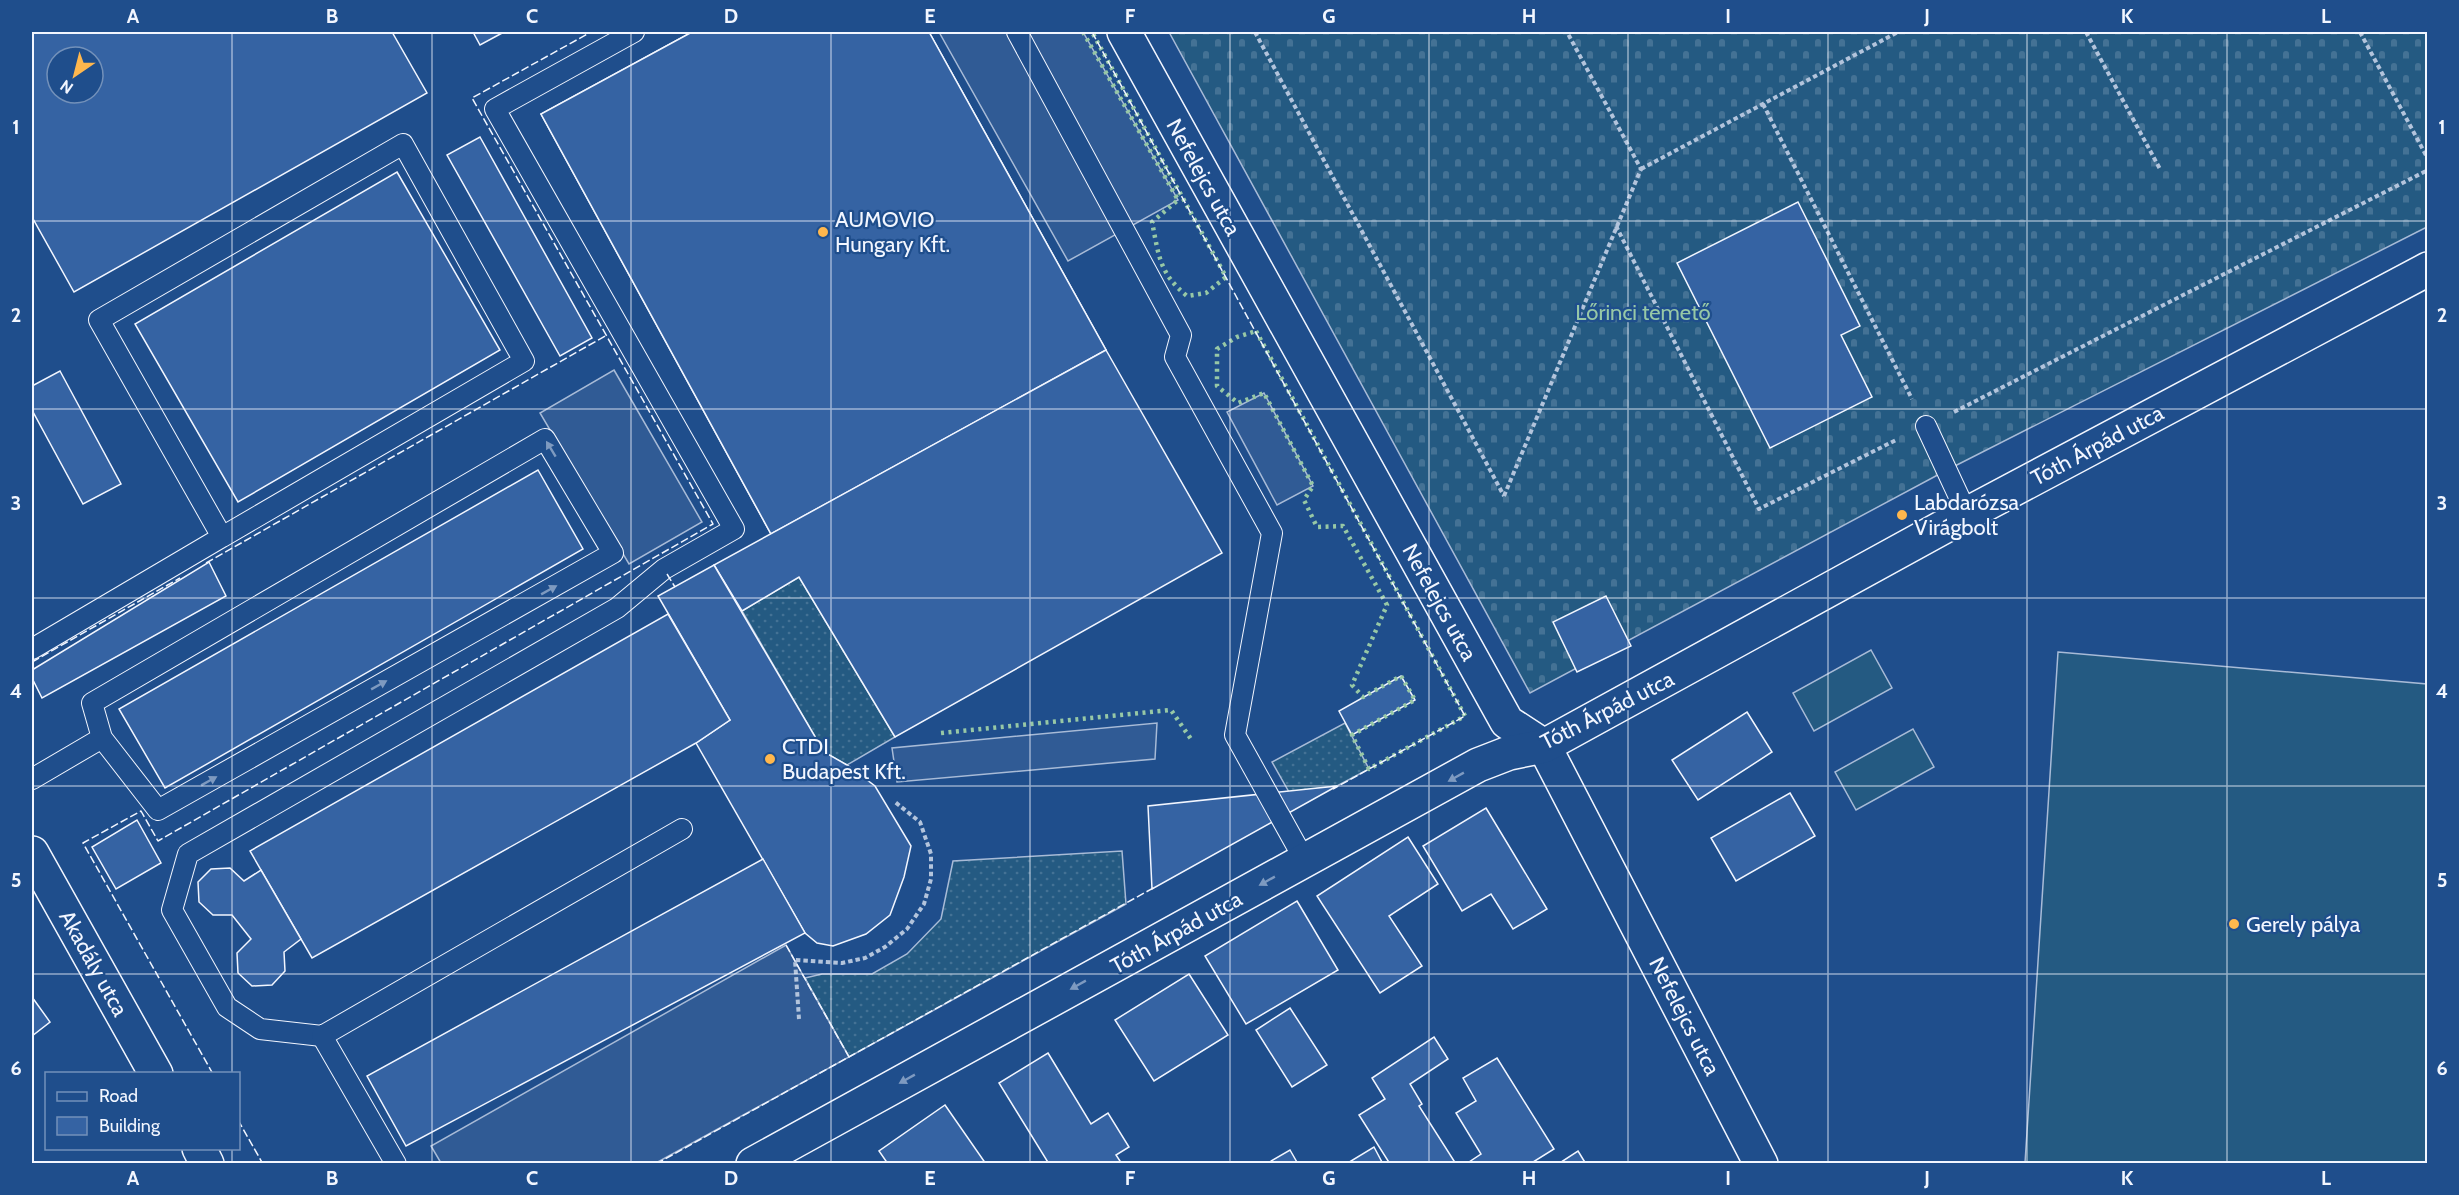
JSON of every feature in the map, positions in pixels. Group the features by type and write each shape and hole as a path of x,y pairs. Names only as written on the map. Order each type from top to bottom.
{"street":[{"name":"Nefelejcs utca","path":"1124,32 1506,723 1544,746 1761,1164"},
{"name":"Tóth Árpád utca","path":"753,1164 1478,765 1509,753 1544,746 1967,514 2427,269"},
{"name":"Akadály utca","path":"32,853 40,890 155,1072"},
{"path":"200,1150 207,1164"}],"lane":[{"path":"634,32 495,109 734,529 664,569 617,608 188,854 172,910 227,1006 260,1029 322,1036 682,829"},
{"path":"1017,32 1181,335 1174,357 1272,533 1235,735 1305,861"},
{"path":"32,648 524,361 403,144 99,320 222,537"},
{"path":"1926,426 1967,514"},
{"path":"545,439 613,553 158,810 102,738 92,703 545,439"},
{"path":"32,779 102,738"},
{"path":"322,1036 396,1164"}],"path":[{"path":"1255,32 1504,496 1641,169 1898,32"},
{"path":"1567,32 1641,169"},
{"path":"2086,32 2160,169"},
{"path":"2360,32 2427,159"},
{"path":"1763,104 1926,426"},
{"path":"1617,226 1759,509 2427,170"},
{"path":"799,1019 795,960 842,963 865,958 885,947 907,929 924,904 931,879 931,854 920,822 895,802"}],"green space":[{"name":"Lőrinci temető","path":"1169,32 2427,32 2427,227 1947,470 1530,693"},
{"path":"799,577 895,737 847,765 824,752 742,611"},
{"path":"1871,650 1892,688 1814,731 1793,693"},
{"name":"Gerely pálya","path":"2058,652 2427,684 2427,1163 2025,1163"},
{"path":"1345,723 1369,769 1337,786 1289,792 1272,762"},
{"path":"1913,729 1934,767 1856,810 1835,772"},
{"path":"1122,851 1126,904 849,1057 805,978 822,974 872,974 907,954 941,919 953,861"}],"shaded area":[{"path":"939,32 1083,32 1178,200 1068,261"},
{"path":"614,370 702,522 629,564 540,413"},
{"path":"1264,393 1313,486 1277,505 1227,412"},
{"path":"1157,723 1155,759 897,782 892,748"},
{"path":"786,945 849,1057 656,1163 441,1163 431,1146"}],"building":[{"path":"32,32 392,32 427,93 74,292 32,217"},
{"path":"473,32 504,32 480,45"},
{"name":"AUMOVIO Hungary Kft.","path":"692,32 929,32 1106,350 771,534 541,114"},
{"name":"AUMOVIO Hungary Kft.","path":"692,32 929,32 1106,350 771,534 541,114"},
{"path":"480,137 592,338 560,356 447,155"},
{"path":"397,172 500,350 238,502 135,324"},
{"path":"1798,202 1860,326 1841,335 1872,397 1770,448 1677,263"},
{"path":"1106,350 1222,553 895,737 799,577 742,611 714,565"},
{"path":"60,371 121,484 83,504 32,410 32,386"},
{"path":"538,470 583,549 165,788 119,709"},
{"path":"209,562 226,596 42,698 32,678 32,670"},
{"name":"CTDI Budapest Kft.","path":"714,565 824,752 847,765 875,786 911,846 904,877 890,915 866,934 833,946 817,943 805,933 696,743 730,720 658,596"},
{"path":"1606,596 1631,646 1577,672 1553,622"},
{"path":"668,614 730,720 696,743 312,958 250,851"},
{"path":"1401,676 1415,700 1352,735 1339,711"},
{"path":"1747,712 1772,752 1698,800 1672,760"},
{"path":"1337,786 1152,889 1148,806"},
{"path":"1790,793 1815,836 1736,881 1711,838"},
{"path":"1486,808 1547,909 1513,929 1491,894 1462,911 1423,846"},
{"path":"137,820 161,863 116,889 92,847"},
{"path":"1408,837 1438,884 1389,916 1422,966 1380,993 1317,896"},
{"path":"763,859 805,933 406,1146 367,1076"},
{"path":"230,868 244,881 261,870 301,939 284,952 285,971 272,985 252,986 238,973 237,953 251,939 232,915 213,915 199,902 198,882 211,869"},
{"path":"1297,901 1338,970 1246,1024 1205,956"},
{"path":"1189,974 1228,1035 1154,1081 1115,1020"},
{"path":"32,997 50,1022 32,1036"},
{"path":"1290,1008 1327,1065 1292,1087 1256,1030"},
{"path":"1434,1037 1448,1059 1410,1084 1422,1104 1419,1106 1456,1164 1390,1164 1359,1115 1385,1099 1372,1078"},
{"path":"1048,1053 1091,1124 1108,1113 1129,1147 1116,1155 1122,1164 1049,1164 999,1083"},
{"path":"1497,1058 1554,1149 1530,1164 1466,1164 1481,1154 1456,1113 1476,1101 1463,1078"},
{"path":"945,1105 986,1164 888,1164 879,1151"},
{"path":"1374,1147 1383,1164 1346,1164"},
{"path":"1290,1150 1298,1164 1266,1164"},
{"path":"1578,1151 1586,1164 1558,1164"}],"hedge":[{"path":"1083,32 1178,200 1152,222 1165,271 1187,296 1206,293 1226,277 1092,32"},
{"path":"1256,331 1465,716 1369,769 1352,735 1415,700 1401,676 1363,697 1352,685 1387,605 1343,526 1317,527 1304,500 1313,486 1264,393 1238,403 1217,386 1217,349 1237,337 1256,331"},
{"path":"941,733 1171,710 1193,742"}],"fence":[{"path":"212,1072 83,843 141,811 158,841 713,524 472,98 591,32"},
{"path":"1092,32 1465,716 1333,789"},
{"path":"206,563 607,335"},
{"path":"667,574 675,587"},
{"path":"32,662 180,578"},
{"path":"656,1164 1155,887"},
{"path":"786,945 849,1057"},
{"path":"240,1124 263,1164"}],"place":[{"name":"AUMOVIO Hungary Kft.","path":"823,232"},
{"name":"Labdarózsa Virágbolt","path":"1902,515"},
{"name":"CTDI Budapest Kft.","path":"770,759"},
{"name":"Gerely pálya","path":"2234,924"}]}
